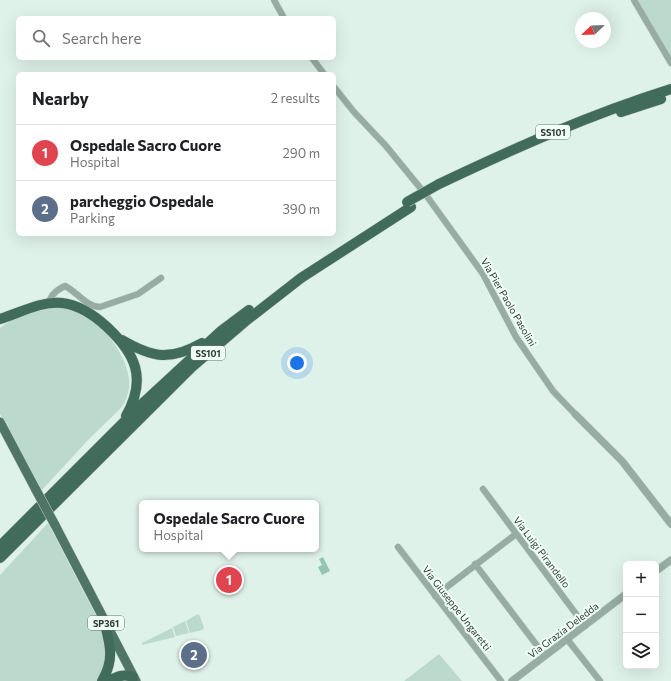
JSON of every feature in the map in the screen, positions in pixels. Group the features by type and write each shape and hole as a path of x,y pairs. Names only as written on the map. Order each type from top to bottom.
{"highway":[{"name":"SS101","path":"0,546 122,425 221,331 298,273 409,205 507,151 551,132 671,88"},
{"name":"SS101","path":"440,187 567,131 595,120 671,96"},
{"name":"SS101","path":"0,558 192,366 247,320 302,278 409,205"},
{"path":"0,319 37,305 49,303 63,303 90,312 120,339 128,350 135,364 137,377 136,393 131,408 122,425"},
{"path":"0,324 13,315"},
{"path":"120,339 144,352 168,355 179,354 190,350 221,331"},
{"path":"0,564 20,544 30,528"},
{"path":"102,681 108,669 111,657 110,644 104,621"},
{"path":"109,681 122,675 134,680"}],"main road":[{"name":"SP361","path":"0,422 55,525 134,680"}],"street":[{"path":"274,0 283,16"},
{"path":"634,0 671,63"},
{"path":"314,60 322,72"},
{"name":"Via Pier Paolo Pasolini","path":"336,90 354,112 386,146 426,195 483,274 516,336 553,392 622,460 671,524"},
{"path":"49,303 50,297 54,292 65,286 88,303 96,307 100,307 138,294 161,278"},
{"name":"Via Luigi Pirandello","path":"482,489 585,626"},
{"path":"435,596 516,534"},
{"name":"Via Giuseppe Ungaretti","path":"398,547 501,681"},
{"path":"659,569 671,560"},
{"path":"475,564 545,656"},
{"name":"Via Grazia Deledda","path":"512,681 623,596"},
{"path":"567,639 600,681"}],"shaded area":[{"path":"636,0 671,0 671,60"},
{"path":"46,307 78,311 100,325 118,350 126,366 129,383 126,400 121,408 89,439 41,491 0,414 0,328 10,321"},
{"path":"48,523 100,623 108,649 100,681 0,681 0,575"},
{"path":"323,557 330,571 322,575 318,567 322,565 319,559"},
{"path":"198,614 204,628 202,630 190,633 186,621"},
{"path":"185,621 189,633 176,636 173,627"},
{"path":"172,628 175,637 142,645 142,643"},
{"path":"439,654 462,681 404,681"}],"place":[{"name":"Ospedale Sacro Cuore","path":"229,580"},
{"name":"parcheggio Ospedale","path":"194,655"}]}
